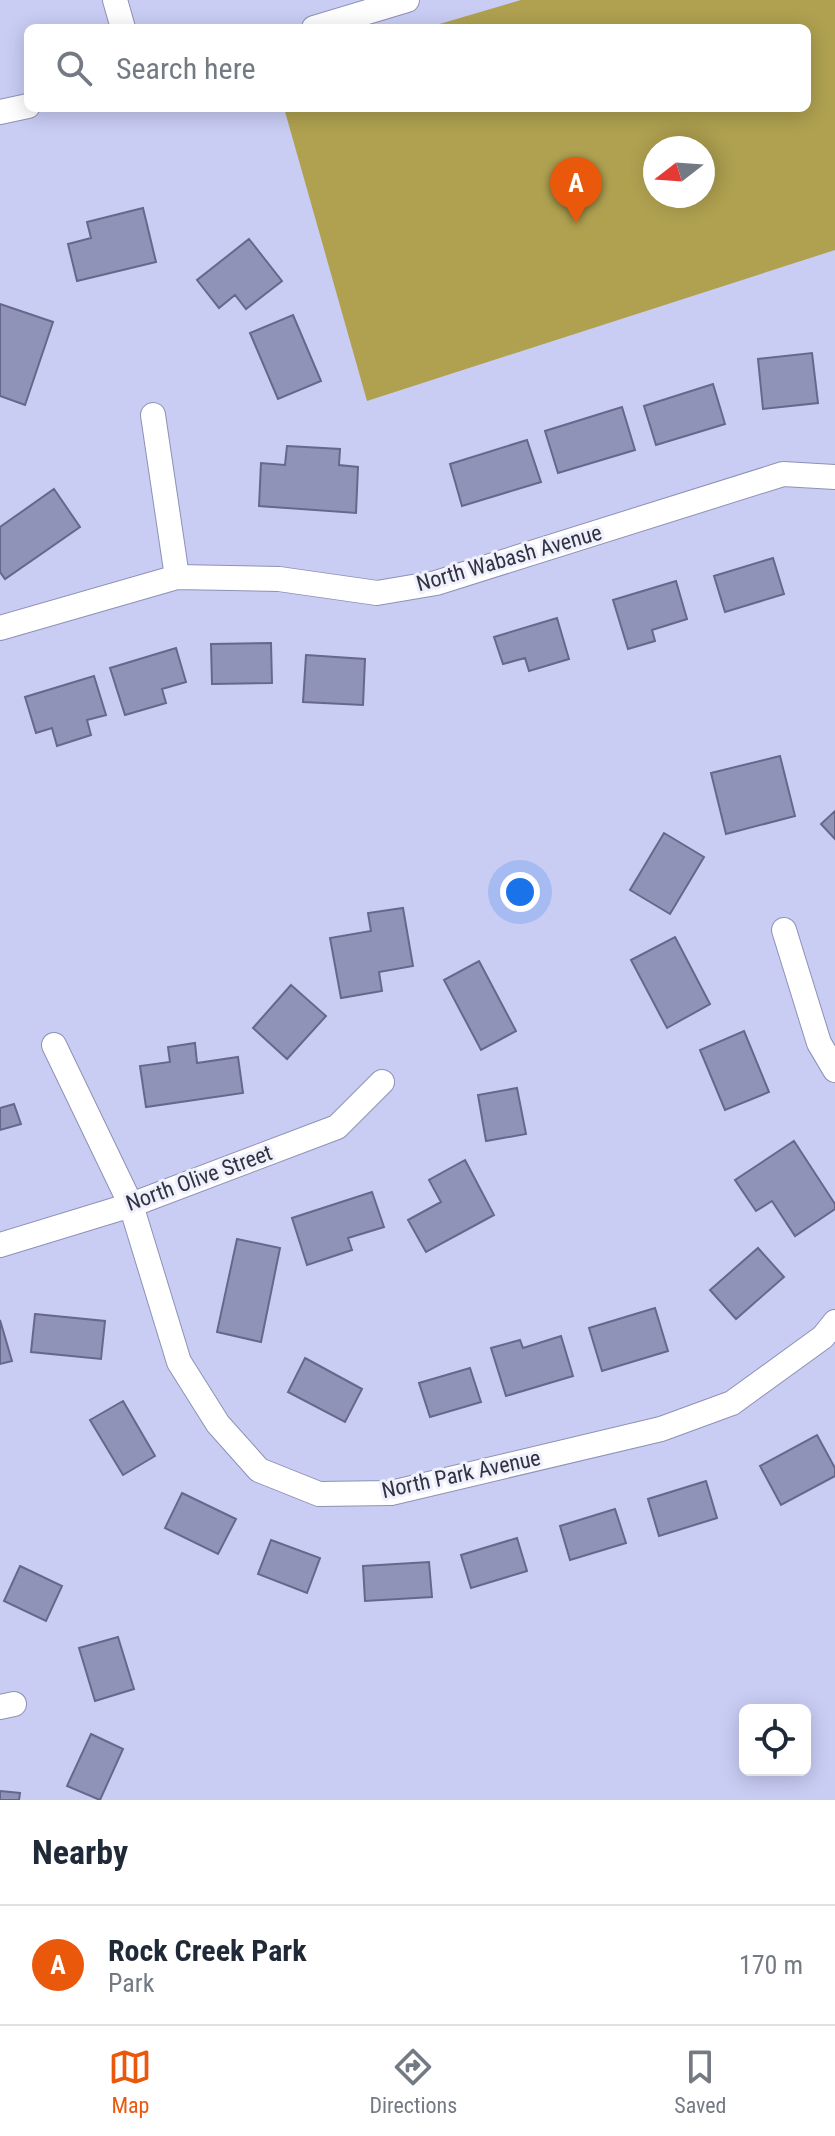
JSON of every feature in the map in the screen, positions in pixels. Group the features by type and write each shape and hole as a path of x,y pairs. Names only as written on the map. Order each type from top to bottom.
{"street":[{"path":"115,0 122,24"},
{"path":"327,24 407,0"},
{"path":"0,112 24,107"},
{"path":"153,415 177,577"},
{"name":"North Wabash Avenue","path":"0,628 177,577 279,579 377,593 436,583 783,474 835,477"},
{"path":"784,930 819,1043 835,1070"},
{"name":"North Park Avenue","path":"54,1045 131,1205 179,1362 218,1424 259,1470 319,1494 391,1493 661,1429 732,1403 823,1337 835,1322"},
{"name":"North Olive Street","path":"0,1245 131,1205 337,1127 382,1082"}],"shaded area":[{"path":"521,0 835,0 835,250 367,401 285,112 811,112 811,24 440,24"}],"building":[{"path":"143,208 156,262 77,281 68,244 91,238 87,222"},
{"path":"249,239 282,281 246,309 235,295 219,308 197,280"},
{"path":"0,304 53,322 25,405 0,396"},
{"path":"293,315 321,381 278,399 250,333"},
{"path":"812,353 818,403 763,409 758,359"},
{"path":"713,384 725,424 656,445 644,406"},
{"path":"622,407 635,450 558,473 545,431"},
{"path":"527,440 541,482 462,506 450,464"},
{"path":"287,446 340,449 339,465 358,467 356,513 259,506 261,463 285,465"},
{"path":"54,489 80,527 5,579 0,572 0,527"},
{"path":"773,558 784,594 725,612 714,576"},
{"path":"676,581 687,619 652,630 655,641 628,649 613,600"},
{"path":"557,618 569,659 529,671 525,658 503,664 494,637"},
{"path":"271,643 272,683 212,684 211,644"},
{"path":"176,648 186,682 162,689 166,703 125,715 110,668"},
{"path":"306,655 365,659 363,705 303,702"},
{"path":"94,676 106,715 87,720 91,735 57,746 52,728 36,733 25,697"},
{"path":"780,756 795,816 726,834 711,773"},
{"path":"835,811 835,839 821,824"},
{"path":"664,833 704,857 670,914 630,890"},
{"path":"403,908 413,966 379,972 382,991 341,998 330,938 371,931 368,913"},
{"path":"675,937 710,1004 667,1028 631,960"},
{"path":"479,961 516,1031 481,1050 444,980"},
{"path":"291,985 326,1016 287,1059 253,1028"},
{"path":"744,1031 769,1092 725,1110 700,1050"},
{"path":"195,1043 197,1063 238,1057 243,1093 146,1107 140,1066 170,1062 168,1047"},
{"path":"517,1088 526,1134 486,1141 478,1095"},
{"path":"14,1104 21,1124 0,1130 0,1108"},
{"path":"794,1141 835,1204 835,1209 795,1236 772,1201 756,1211 735,1180"},
{"path":"465,1160 494,1215 426,1252 408,1220 441,1202 429,1180"},
{"path":"372,1192 384,1227 348,1238 352,1250 307,1265 292,1218"},
{"path":"237,1239 280,1248 261,1342 217,1332"},
{"path":"758,1248 784,1277 736,1319 710,1290"},
{"path":"655,1308 668,1351 602,1371 589,1328"},
{"path":"35,1314 105,1321 101,1359 31,1352"},
{"path":"0,1320 12,1361 0,1364"},
{"path":"561,1336 573,1376 506,1396 491,1348 520,1340 523,1348"},
{"path":"305,1358 362,1389 345,1422 288,1392"},
{"path":"470,1368 481,1402 430,1417 419,1383"},
{"path":"123,1401 155,1456 123,1475 90,1420"},
{"path":"817,1435 835,1468 835,1476 781,1505 760,1466"},
{"path":"706,1481 717,1518 659,1536 648,1499"},
{"path":"182,1493 236,1519 218,1554 165,1528"},
{"path":"615,1509 626,1543 570,1560 560,1526"},
{"path":"517,1538 527,1571 471,1588 461,1555"},
{"path":"271,1540 320,1558 307,1593 258,1574"},
{"path":"429,1562 432,1597 365,1601 363,1566"},
{"path":"20,1566 62,1586 46,1621 4,1601"},
{"path":"118,1637 134,1689 95,1701 79,1648"},
{"path":"91,1734 123,1749 100,1800 67,1786"},
{"path":"0,1791 20,1793 19,1800 0,1800"}],"place":[{"name":"Rock Creek Park","path":"576,223"}]}
